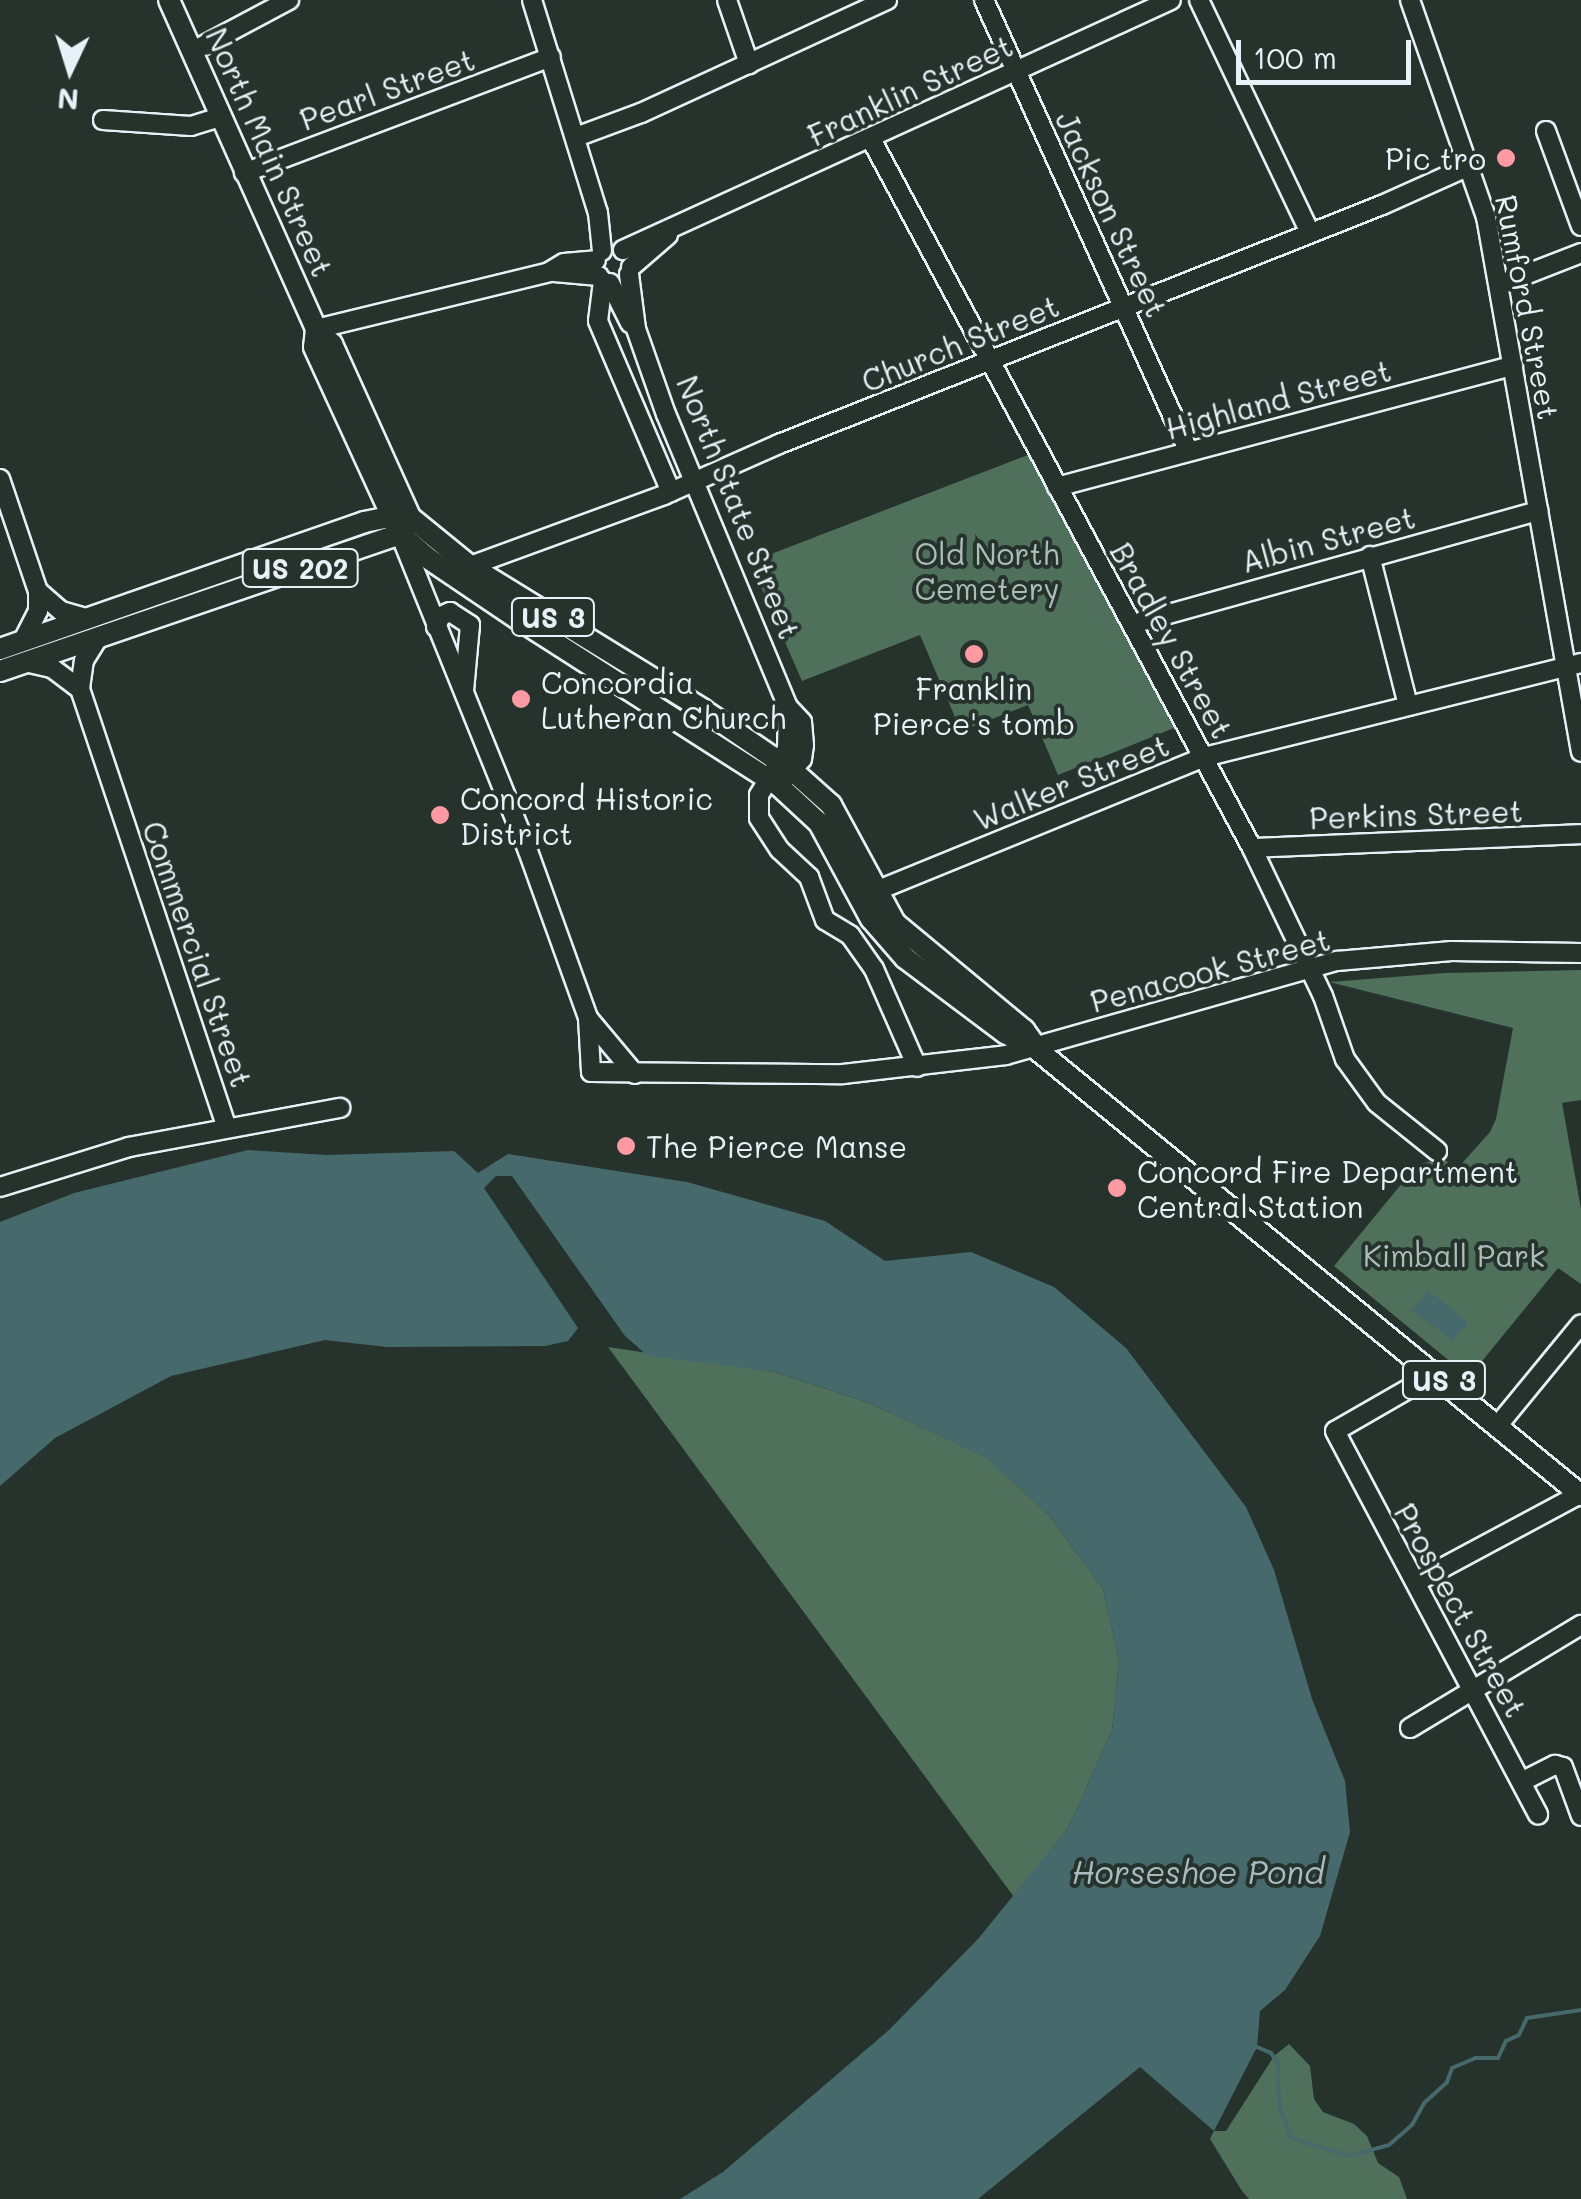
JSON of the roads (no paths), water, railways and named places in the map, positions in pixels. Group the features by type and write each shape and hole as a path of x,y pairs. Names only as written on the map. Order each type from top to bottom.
{"main road":[{"name":"North Main Street","path":"169,0 316,329 332,344 405,525"},
{"name":"North Main Street","path":"316,329 314,347 389,514"},
{"name":"US 3","path":"389,514 503,608 830,805 895,923 1024,1030 1035,1048"},
{"name":"US 202","path":"197,592 389,514"},
{"name":"US 3","path":"405,525 780,774 819,823 887,941 1005,1033 1035,1048 1580,1494"},
{"name":"US 202","path":"0,671 24,652 405,525"},
{"path":"0,641 24,652"},
{"name":"US 202","path":"0,649 24,652"}],"street":[{"path":"194,51 289,0"},
{"name":"North State Street","path":"532,0 612,266 692,481 788,707 804,727 802,759 780,774"},
{"path":"727,0 748,64"},
{"name":"Jackson Street","path":"984,0 1189,451"},
{"name":"Franklin Street","path":"316,329 548,272 612,266 672,230 1171,0"},
{"path":"1199,0 1310,231"},
{"name":"Rumford Street","path":"1410,0 1486,217 1538,511 1574,664 1581,752"},
{"path":"576,137 642,114 881,1"},
{"name":"Pearl Street","path":"244,173 550,57"},
{"path":"103,120 192,126 220,118"},
{"path":"1546,131 1581,226"},
{"name":"Bradley Street","path":"871,139 1252,848 1351,1069 1377,1103 1437,1152"},
{"name":"Church Street","path":"470,566 670,492 1469,166"},
{"path":"1498,285 1581,253"},
{"path":"612,266 598,321 670,492"},
{"name":"Highland Street","path":"1057,487 1513,366"},
{"path":"0,480 38,591 38,612 24,652 80,689 93,628 61,611 38,591"},
{"name":"Albin Street","path":"1133,624 1538,511"},
{"name":"North Main Street","path":"405,525 436,627 588,1018 591,1072"},
{"path":"1370,556 1408,704"},
{"name":"North Main Street","path":"436,627 442,616 450,612 470,625 464,692"},
{"name":"Walker Street","path":"876,891 1204,757 1574,664"},
{"name":"Commercial Street","path":"0,1186 90,1156 227,1128 80,689"},
{"path":"780,774 760,806 764,827 809,878 825,920 850,935 874,969 917,1067"},
{"name":"Perkins Street","path":"1252,848 1581,834"},
{"name":"Penacook Street","path":"591,1072 815,1076 917,1067 1035,1048 1308,966 1452,952 1581,953"},
{"name":"North Main Street","path":"588,1018 635,1074"},
{"path":"227,1128 340,1108"},
{"path":"1498,1424 1581,1324"},
{"name":"Prospect Street","path":"1436,1373 1335,1431 1523,1780 1538,1815"},
{"path":"1416,1582 1580,1494"},
{"path":"1410,1728 1581,1625"},
{"path":"1523,1780 1555,1765 1562,1767 1581,1816"}],"water":[{"name":"Horseshoe Pond","path":"248,1150 327,1155 454,1151 478,1173 508,1154 687,1182 825,1221 885,1261 971,1252 1054,1287 1126,1348 1246,1507 1274,1570 1312,1699 1345,1781 1350,1832 1320,1936 1285,1990 1260,2011 1257,2047 1214,2131 1140,2067 978,2199 680,2199 723,2172 889,2030 978,1939 1068,1828 1112,1731 1119,1660 1103,1589 1049,1515 985,1457 869,1403 775,1372 648,1356 625,1336 512,1176 496,1176 484,1188 578,1328 568,1341 545,1346 387,1347 325,1340 171,1376 55,1438 0,1486 0,1222 74,1193"},
{"path":"1428,1290 1468,1322 1453,1340 1411,1311"}],"waterway":[{"path":"1257,2047 1271,2053 1278,2064 1279,2106 1291,2138 1349,2156 1389,2145 1412,2125 1424,2103 1447,2082 1452,2068 1475,2058 1498,2058 1506,2041 1519,2035 1527,2018 1581,2010"}],"place":[{"name":"Pic tro","path":"1506,158"},
{"name":"Franklin Pierce's tomb","path":"974,654"},
{"name":"Concordia Lutheran Church","path":"521,699"},
{"name":"Concord Historic District","path":"440,815"},
{"name":"The Pierce Manse","path":"626,1146"},
{"name":"Concord Fire Department Central Station","path":"1117,1188"}],"park label":[{"name":"Old North Cemetery","path":"987,570"},
{"name":"Kimball Park","path":"1454,1255"}]}
